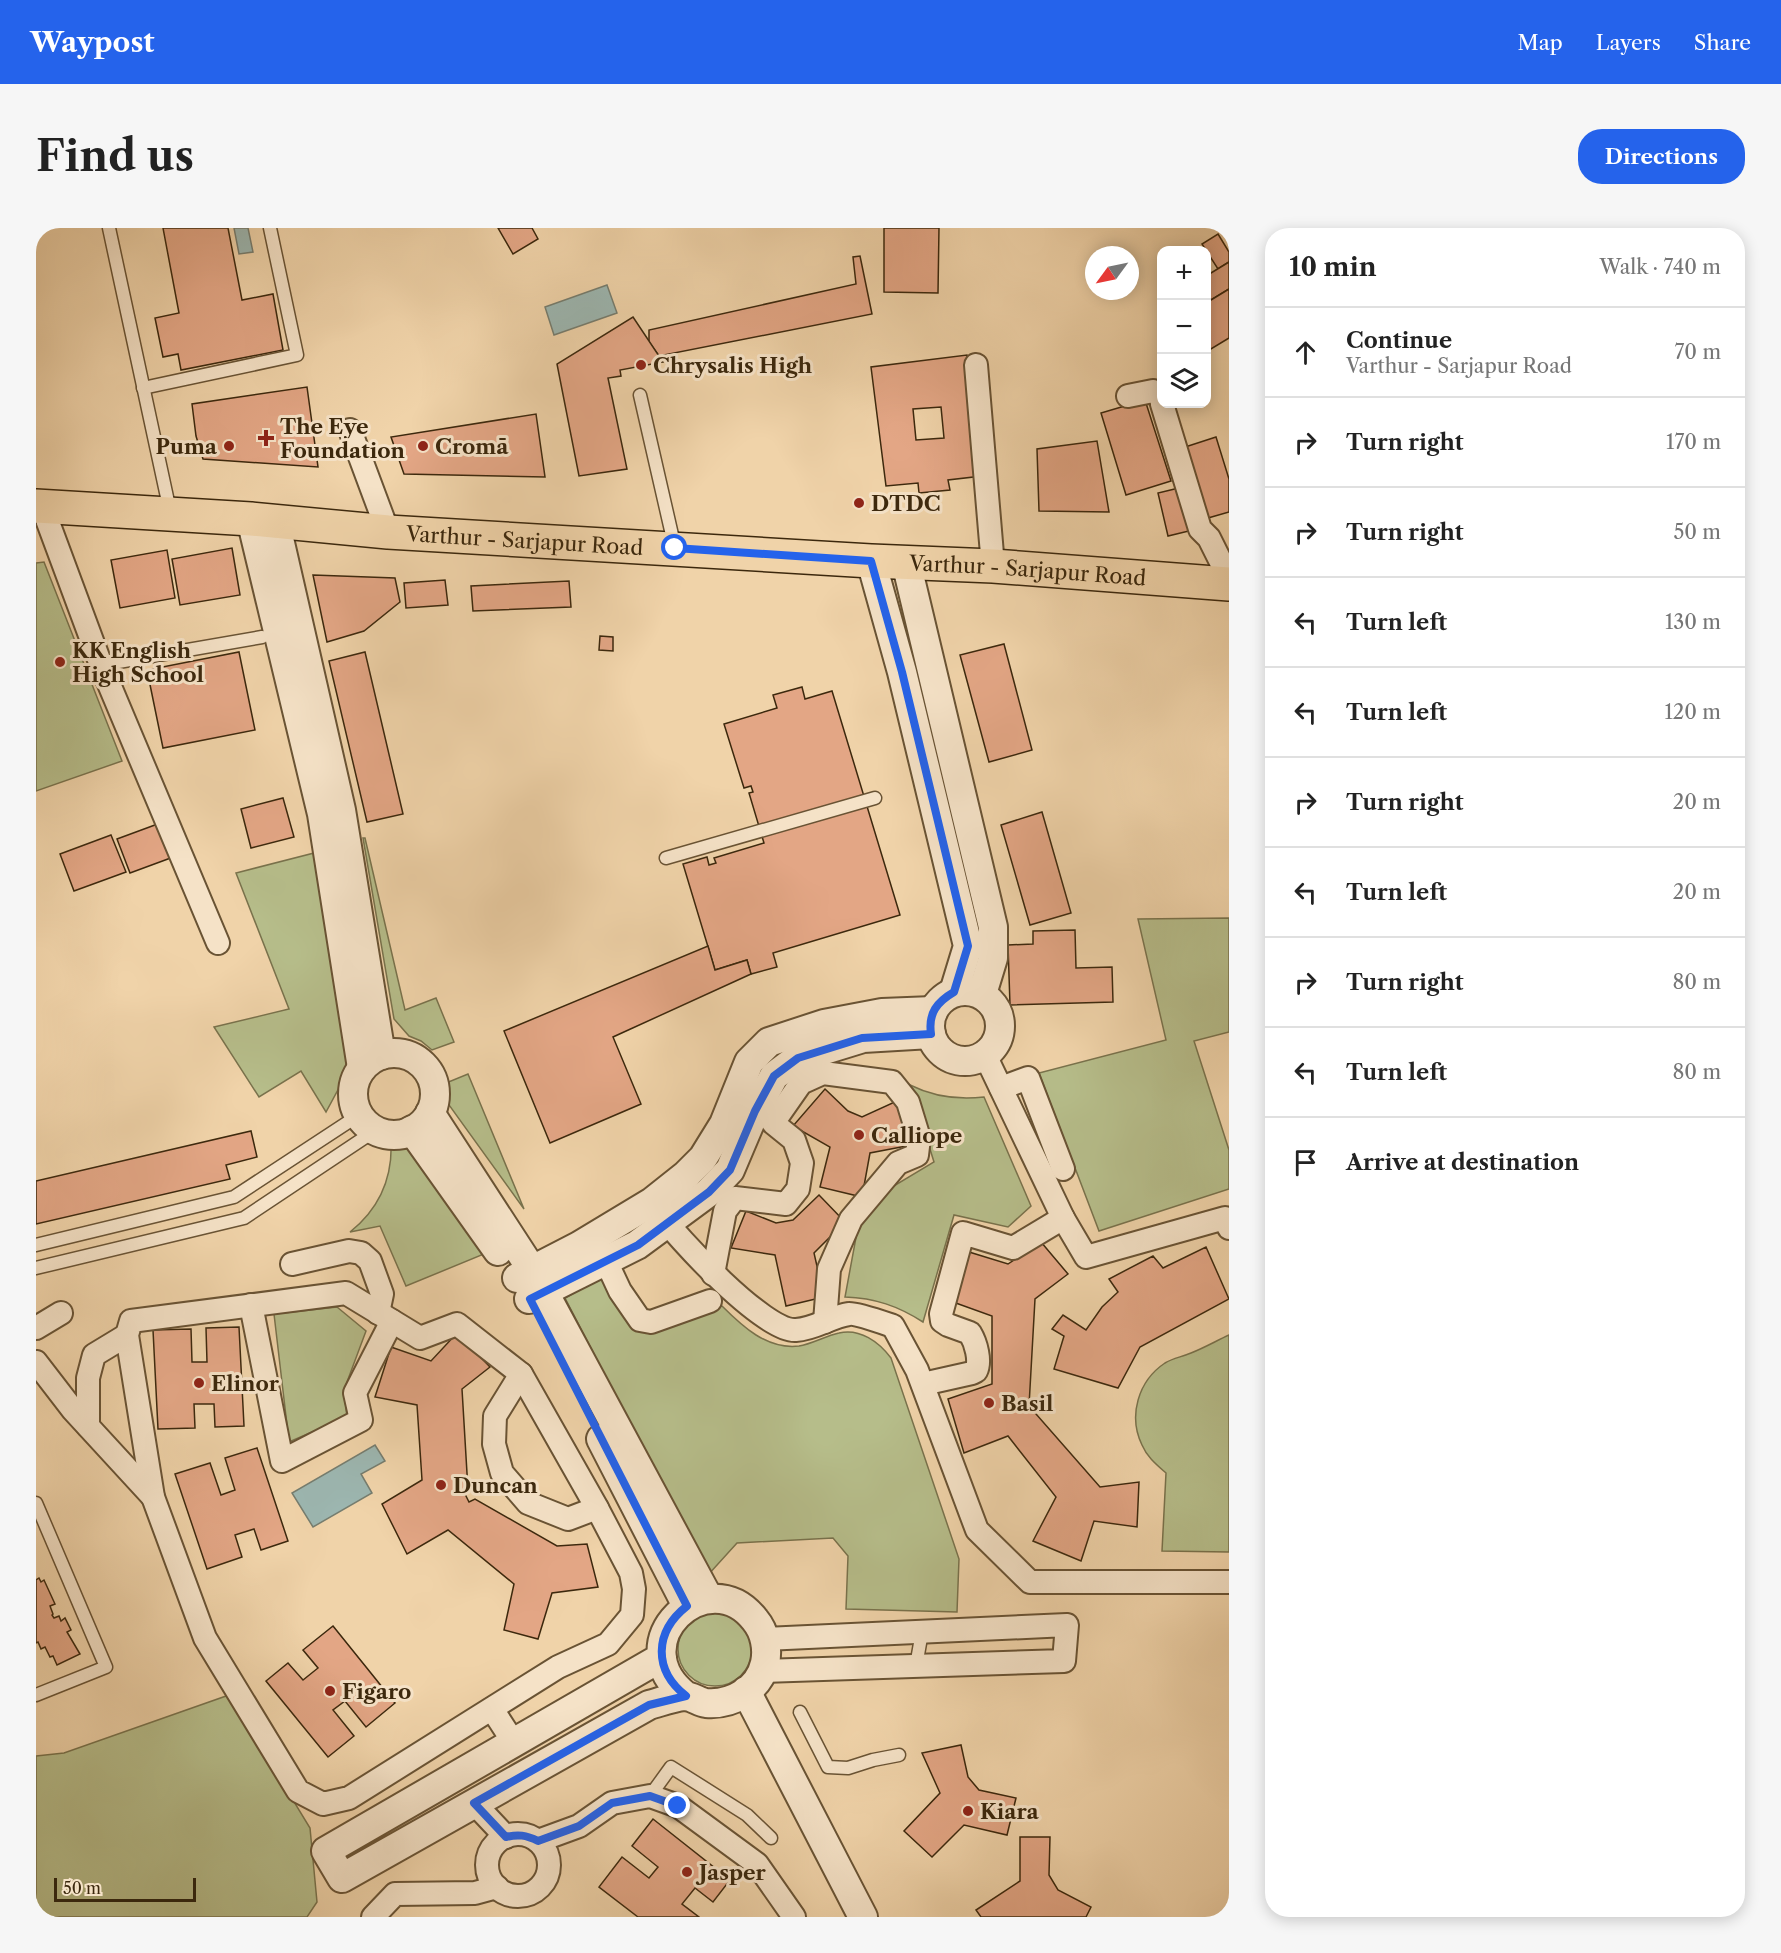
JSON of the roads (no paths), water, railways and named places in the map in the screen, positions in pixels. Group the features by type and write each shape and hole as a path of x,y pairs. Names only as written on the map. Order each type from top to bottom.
{"main road":[{"name":"Varthur - Sarjapur Road","path":"39,506 263,520 388,532 871,561 993,566 1229,584"}],"street":[{"path":"976,365 993,566"},
{"path":"1128,396 1157,392"},
{"path":"1164,408 1200,529 1209,538 1229,578"},
{"path":"350,430 388,532"},
{"path":"39,506 101,664 218,943"},
{"path":"263,520 341,810 371,1061"},
{"path":"871,561 902,672 968,946 954,992"},
{"path":"906,562 993,927 993,958 982,994"},
{"path":"902,672 931,667"},
{"path":"968,990 982,994 993,1004 1000,1019 1001,1030 998,1040 993,1048 976,1060 957,1060 940,1051 932,1022 941,999 954,992 968,990"},
{"path":"531,1285 579,1246 709,1192 730,1170 755,1111 774,1076 798,1058 862,1038 932,1022"},
{"path":"397,1052 419,1061 427,1069 435,1090 434,1102 421,1122 400,1134 388,1134 367,1123 354,1103 353,1092 355,1081 371,1061 397,1052"},
{"path":"985,1055 1063,1218 1086,1257 1225,1218 1229,1228"},
{"path":"713,1274 725,1211 735,1198 786,1204 798,1189 802,1163 794,1140 773,1124 801,1083 823,1073 892,1082 908,1102 919,1138 917,1155 898,1163 851,1219 829,1269 825,1322"},
{"path":"1001,1088 1028,1078 1063,1169"},
{"path":"421,1122 531,1285 698,1603"},
{"path":"531,1285 606,1261 638,1245 660,1213"},
{"path":"660,1213 713,1274 770,1321 793,1331 850,1313 893,1326 917,1370 977,1530 1030,1582 1229,1582"},
{"path":"922,1384 972,1373 979,1366 974,1340 970,1333 948,1325 942,1321 941,1314 963,1233 1013,1248 1063,1218"},
{"path":"251,1305 282,1461 361,1420 355,1393 385,1317 382,1293 370,1261 361,1253 349,1251 292,1264"},
{"path":"606,1261 620,1291 640,1320 651,1322 710,1301"},
{"path":"346,1293 420,1338 458,1324 521,1374 597,1508 631,1573 634,1589 633,1615 608,1644 558,1667 349,1798 322,1804 298,1791 205,1638 153,1497 127,1335 131,1321 251,1305 346,1293"},
{"path":"36,1328 61,1313"},
{"path":"88,1426 88,1378 94,1355 127,1335"},
{"path":"36,1362 73,1410 153,1497"},
{"path":"521,1374 495,1416 494,1444 501,1473 528,1503 568,1519 597,1508"},
{"path":"746,1688 766,1650 765,1639 756,1620 740,1606 719,1599 698,1603 678,1613 666,1630 662,1648 664,1666 672,1683 686,1696 703,1703 722,1703 746,1688 916,1666 1064,1661 1067,1625 765,1639"},
{"path":"662,1657 326,1851 342,1878 649,1705 686,1696"},
{"path":"746,1688 842,1917"},
{"path":"746,1688 863,1917"},
{"path":"492,1710 514,1743"},
{"path":"538,1841 579,1826 612,1803 650,1796 678,1806 757,1864 794,1917"},
{"path":"474,1803 506,1837"},
{"path":"395,1811 409,1839"},
{"path":"517,1834 528,1836 538,1841 544,1848 548,1858 548,1876 537,1890 521,1896 512,1896 497,1887 488,1873 489,1856 498,1841 506,1837 517,1834"},
{"path":"373,1917 395,1894 475,1893 497,1887"}],"lane":[{"path":"109,228 170,514"},
{"path":"143,388 297,355 270,228"},
{"path":"640,394 675,548"},
{"path":"101,664 262,637"},
{"path":"666,858 875,798"},
{"path":"36,1245 234,1197 367,1123"},
{"path":"36,1268 244,1218 367,1123"},
{"path":"36,1503 106,1667 36,1695"},
{"path":"916,1666 922,1632"},
{"path":"800,1712 828,1767 848,1768 899,1755"},
{"path":"650,1796 671,1767 747,1815 771,1838"}],"water":[{"path":"234,228 248,228 253,252 239,254"},
{"path":"607,285 617,313 554,335 545,307"},
{"path":"375,1445 385,1461 361,1474 372,1493 313,1527 292,1493"}],"place":[{"name":"Chrysalis High","path":"641,365"},
{"name":"The Eye Foundation","path":"266,438"},
{"name":"Puma","path":"229,446"},
{"name":"Cromā","path":"423,446"},
{"name":"DTDC","path":"859,503"},
{"name":"KK English High School","path":"60,662"},
{"name":"Calliope","path":"859,1135"},
{"name":"Elinor","path":"199,1383"},
{"name":"Basil","path":"989,1403"},
{"name":"Duncan","path":"441,1485"},
{"name":"Figaro","path":"330,1691"},
{"name":"Kiara","path":"968,1811"},
{"name":"Jasper","path":"687,1872"}]}
